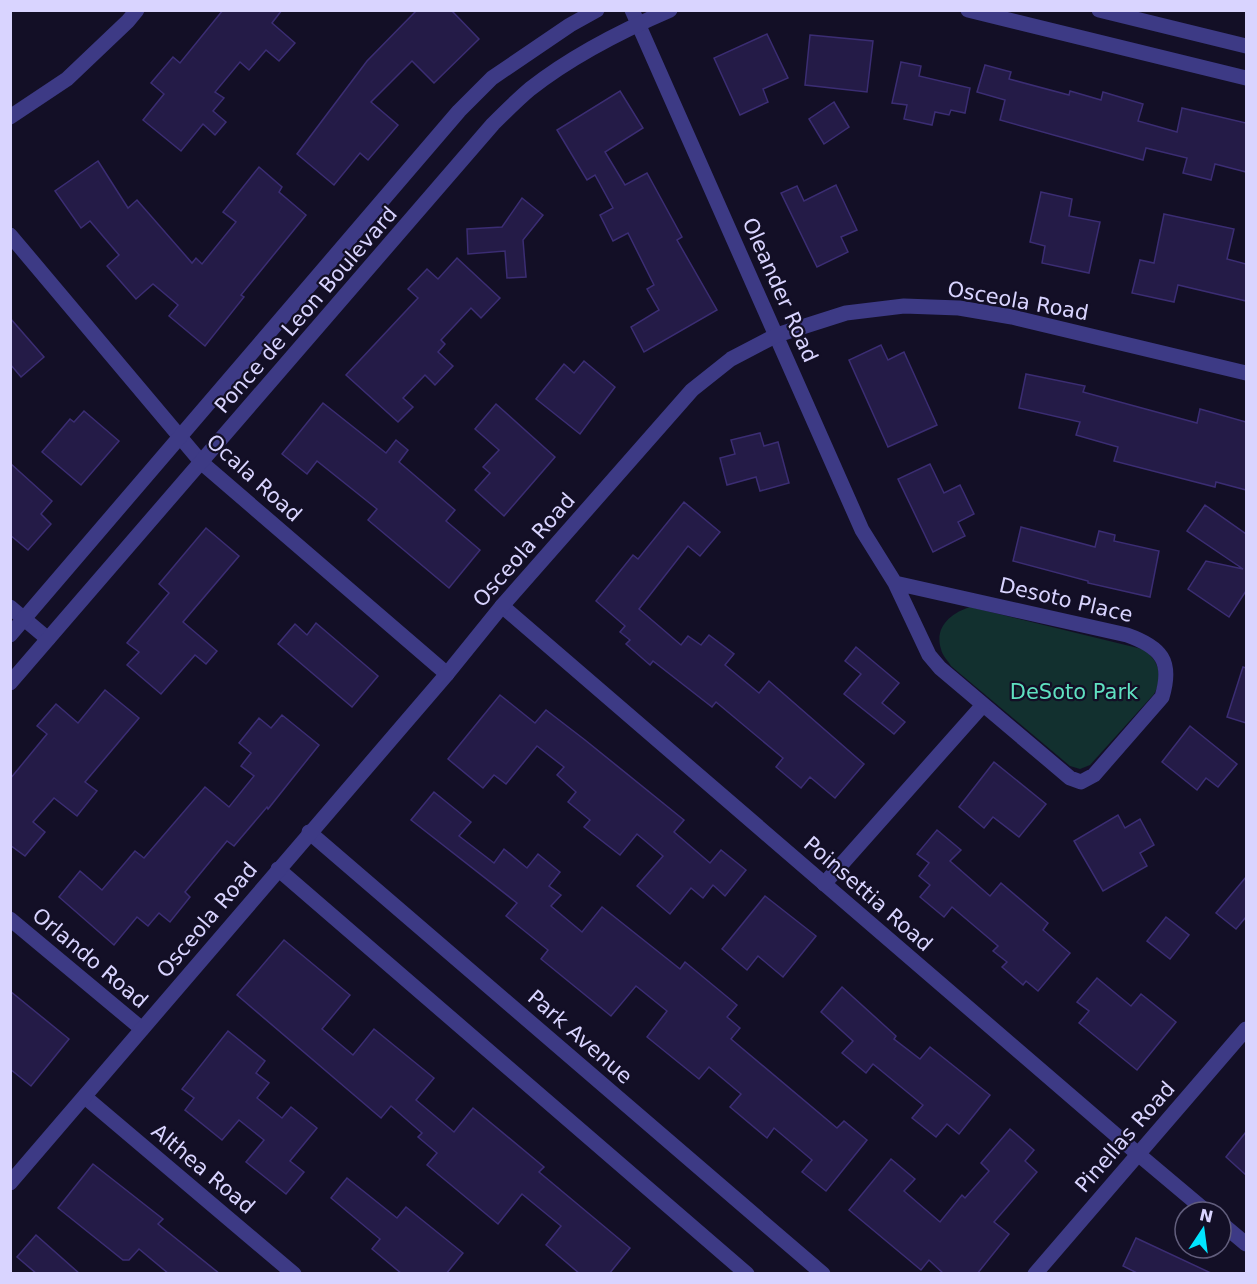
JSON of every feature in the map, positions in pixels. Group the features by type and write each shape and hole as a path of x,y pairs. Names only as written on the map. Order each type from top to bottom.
{"street":[{"path":"10,117 67,79 137,10"},
{"name":"Ponce de Leon Boulevard","path":"10,635 459,111 492,78 570,25 597,10"},
{"name":"Ponce de Leon Boulevard","path":"10,683 493,124 530,90 635,17 670,10"},
{"path":"968,10 1246,78"},
{"path":"1098,10 1246,46"},
{"name":"Oleander Road","path":"635,17 862,530 895,583"},
{"name":"Ocala Road","path":"10,236 202,463 447,674"},
{"name":"Osceola Road","path":"10,1183 86,1097 278,868 447,674 502,606 692,390 731,359 777,335 846,313 904,306 959,308 1012,317 1246,373"},
{"name":"Desoto Place","path":"895,583 1145,641 1159,652 1167,667 1167,682 1162,697 1094,775 1081,782 1070,778 940,668 929,655 895,583"},
{"name":"Poinsettia Road","path":"502,606 1194,1200"},
{"path":"10,607 48,639"},
{"path":"824,884 982,705"},
{"name":"Park Avenue","path":"309,832 823,1274"},
{"path":"278,868 747,1274"},
{"name":"Orlando Road","path":"10,920 142,1029"},
{"name":"Pinellas Road","path":"1035,1274 1246,1029"},
{"name":"Althea Road","path":"86,1097 294,1274"},
{"path":"1233,1233 1246,1244"}],"green space":[{"name":"DeSoto Park","path":"970,607 1142,649 1156,663 1159,675 1157,688 1090,765 1080,769 1070,766 951,666 944,656 939,641 942,628 956,613"}],"building":[{"path":"223,10 282,10 272,23 295,43 279,61 266,50 249,70 240,62 215,92 224,98 213,111 226,122 215,135 203,124 181,151 143,120 164,94 151,83 173,57 180,63"},
{"path":"417,10 451,10 479,39 434,83 412,61 371,102 398,125 368,160 360,153 334,185 297,154 367,61"},
{"path":"767,34 788,78 763,89 768,102 740,115 714,58"},
{"path":"810,35 873,41 867,92 805,85"},
{"path":"901,62 921,66 919,76 970,88 965,113 951,110 949,115 935,112 932,125 904,119 907,105 892,103"},
{"path":"985,65 1011,72 1009,79 1069,95 1070,91 1101,100 1103,92 1143,104 1138,121 1177,132 1182,108 1246,123 1246,172 1215,164 1211,180 1183,173 1187,158 1146,148 1143,160 1000,120 1005,100 977,92"},
{"path":"620,91 643,128 605,152 625,185 647,173 682,237 677,240 717,310 644,352 631,327 659,310 647,289 654,285 628,233 613,241 600,215 613,208 595,175 587,180 557,130"},
{"path":"834,102 849,127 824,144 809,119"},
{"path":"98,161 128,208 137,200 192,263 196,258 202,264 236,222 223,212 259,167 282,187 279,192 306,215 241,295 244,297 205,346 169,316 178,305 153,284 136,299 107,266 119,255 90,221 81,228 55,191"},
{"path":"836,185 857,230 841,237 848,252 817,267 781,193 797,186 804,201"},
{"path":"1041,192 1072,199 1069,216 1100,222 1089,273 1042,263 1045,246 1030,242"},
{"path":"522,198 543,215 523,240 526,277 507,278 505,251 468,254 467,229 502,227"},
{"path":"1164,214 1234,229 1227,259 1246,264 1246,301 1178,285 1174,302 1132,293 1140,260 1154,263"},
{"path":"457,258 500,298 481,318 471,308 441,340 445,344 438,352 453,366 435,385 425,375 403,398 413,407 398,422 346,375 418,298 408,289 427,269 438,279"},
{"path":"10,318 44,357 21,377 10,364"},
{"path":"881,345 888,360 904,352 937,425 888,447 849,360"},
{"path":"584,361 615,387 580,434 536,399 564,364 574,373"},
{"path":"1026,374 1085,386 1083,392 1197,423 1200,409 1246,422 1246,490 1216,482 1215,487 1114,461 1118,447 1076,435 1080,422 1019,408"},
{"path":"323,403 386,453 396,440 408,450 399,462 455,510 446,521 480,550 449,588 368,520 377,509 317,461 307,474 282,454"},
{"path":"496,404 555,457 504,516 475,490 490,473 483,467 499,450 475,429"},
{"path":"84,411 119,441 81,485 42,452 70,419 74,422"},
{"path":"760,433 764,446 778,442 789,483 760,491 756,477 727,485 720,458 735,454 731,440"},
{"path":"10,463 52,501 41,514 51,524 28,550 10,535"},
{"path":"930,464 944,493 960,485 974,514 958,522 965,536 933,552 898,479"},
{"path":"684,502 720,532 700,556 688,546 639,609 681,645 688,636 701,645 709,635 734,654 725,665 759,693 769,681 864,764 835,798 810,777 801,788 776,767 783,758 716,702 712,707 653,661 650,665 626,644 630,640 620,632 625,626 596,601 633,555 638,559"},
{"path":"1205,505 1246,534 1246,591 1229,617 1188,589 1206,561 1243,569 1187,531"},
{"path":"1021,527 1095,547 1099,531 1115,535 1114,541 1159,551 1150,597 1088,583 1088,581 1013,561"},
{"path":"206,528 239,556 183,622 217,651 206,664 195,655 161,694 127,665 139,652 127,643 169,593 159,584"},
{"path":"316,623 378,676 352,707 278,644 295,624 307,635"},
{"path":"856,647 899,683 882,703 905,722 894,734 844,694 861,674 845,661"},
{"path":"1243,667 1246,668 1246,723 1227,717"},
{"path":"105,690 139,718 85,782 97,791 77,816 54,798 33,822 45,832 25,856 10,845 10,779 47,734 37,726 56,704 78,723"},
{"path":"500,695 535,723 546,710 585,740 684,820 674,832 710,863 721,850 746,870 725,896 713,885 703,898 691,888 670,914 637,886 663,856 637,834 620,855 584,827 590,820 568,802 576,792 557,775 564,767 537,746 506,784 494,775 483,788 448,759"},
{"path":"282,715 319,745 268,809 267,807 234,846 227,841 185,892 190,897 170,922 159,913 148,926 137,917 114,945 59,897 80,871 102,890 135,851 144,858 205,787 229,807 254,776 241,766 251,753 239,743 259,718 271,728"},
{"path":"1190,726 1237,764 1218,787 1206,778 1197,790 1162,762"},
{"path":"994,762 1046,804 1019,837 993,817 984,828 959,807"},
{"path":"434,792 471,822 459,836 494,863 504,849 527,868 538,854 560,872 549,886 561,895 551,906 582,932 602,907 680,969 685,962 737,1005 727,1017 740,1028 731,1039 837,1128 844,1121 867,1140 826,1191 802,1172 812,1160 774,1128 767,1138 730,1107 741,1094 709,1067 699,1079 647,1037 667,1011 636,986 611,1016 541,959 548,950 506,916 517,903 411,820"},
{"path":"1118,815 1125,828 1140,819 1154,845 1140,853 1147,866 1103,891 1074,841"},
{"path":"937,830 961,850 950,861 990,896 1001,883 1048,923 1043,930 1070,953 1038,991 1026,981 1023,985 1002,967 1007,962 993,951 998,946 952,907 944,917 920,897 930,885 919,876 929,863 917,854"},
{"path":"1246,877 1246,917 1236,929 1216,913"},
{"path":"765,896 816,936 783,977 758,956 747,970 722,949"},
{"path":"1166,917 1189,935 1170,959 1147,941"},
{"path":"284,940 350,995 322,1029 353,1055 374,1029 434,1078 416,1100 454,1132 473,1108 544,1167 539,1172 630,1248 609,1274 580,1274 546,1245 561,1226 522,1194 498,1224 427,1165 437,1153 418,1137 422,1133 391,1106 381,1118 237,995"},
{"path":"1097,978 1131,1006 1141,994 1176,1022 1137,1070 1079,1023 1089,1011 1077,1002"},
{"path":"842,987 896,1036 894,1039 920,1059 930,1047 990,1095 959,1134 947,1124 936,1137 912,1118 923,1105 873,1064 866,1073 842,1053 853,1041 821,1012"},
{"path":"10,991 69,1039 31,1086 10,1069"},
{"path":"228,1031 265,1061 256,1073 269,1083 257,1098 282,1118 291,1107 317,1128 290,1161 304,1172 286,1194 246,1162 264,1140 239,1120 222,1140 185,1110 194,1098 182,1089"},
{"path":"1010,1129 1034,1150 1025,1161 1037,1172 994,1222 1009,1234 977,1274 944,1274 929,1260 921,1270 849,1210 891,1159 915,1179 904,1191 940,1222 962,1195 965,1198 989,1171 981,1163"},
{"path":"1246,1132 1246,1175 1226,1157"},
{"path":"93,1164 163,1219 158,1224 220,1274 169,1274 139,1249 129,1260 123,1260 58,1208"},
{"path":"347,1178 397,1218 406,1207 463,1253 446,1274 402,1274 372,1249 380,1239 331,1198"},
{"path":"36,1235 80,1274 37,1274 17,1257"},
{"path":"1136,1238 1173,1255 1173,1260 1183,1260 1213,1274 1139,1274 1123,1266"}]}
